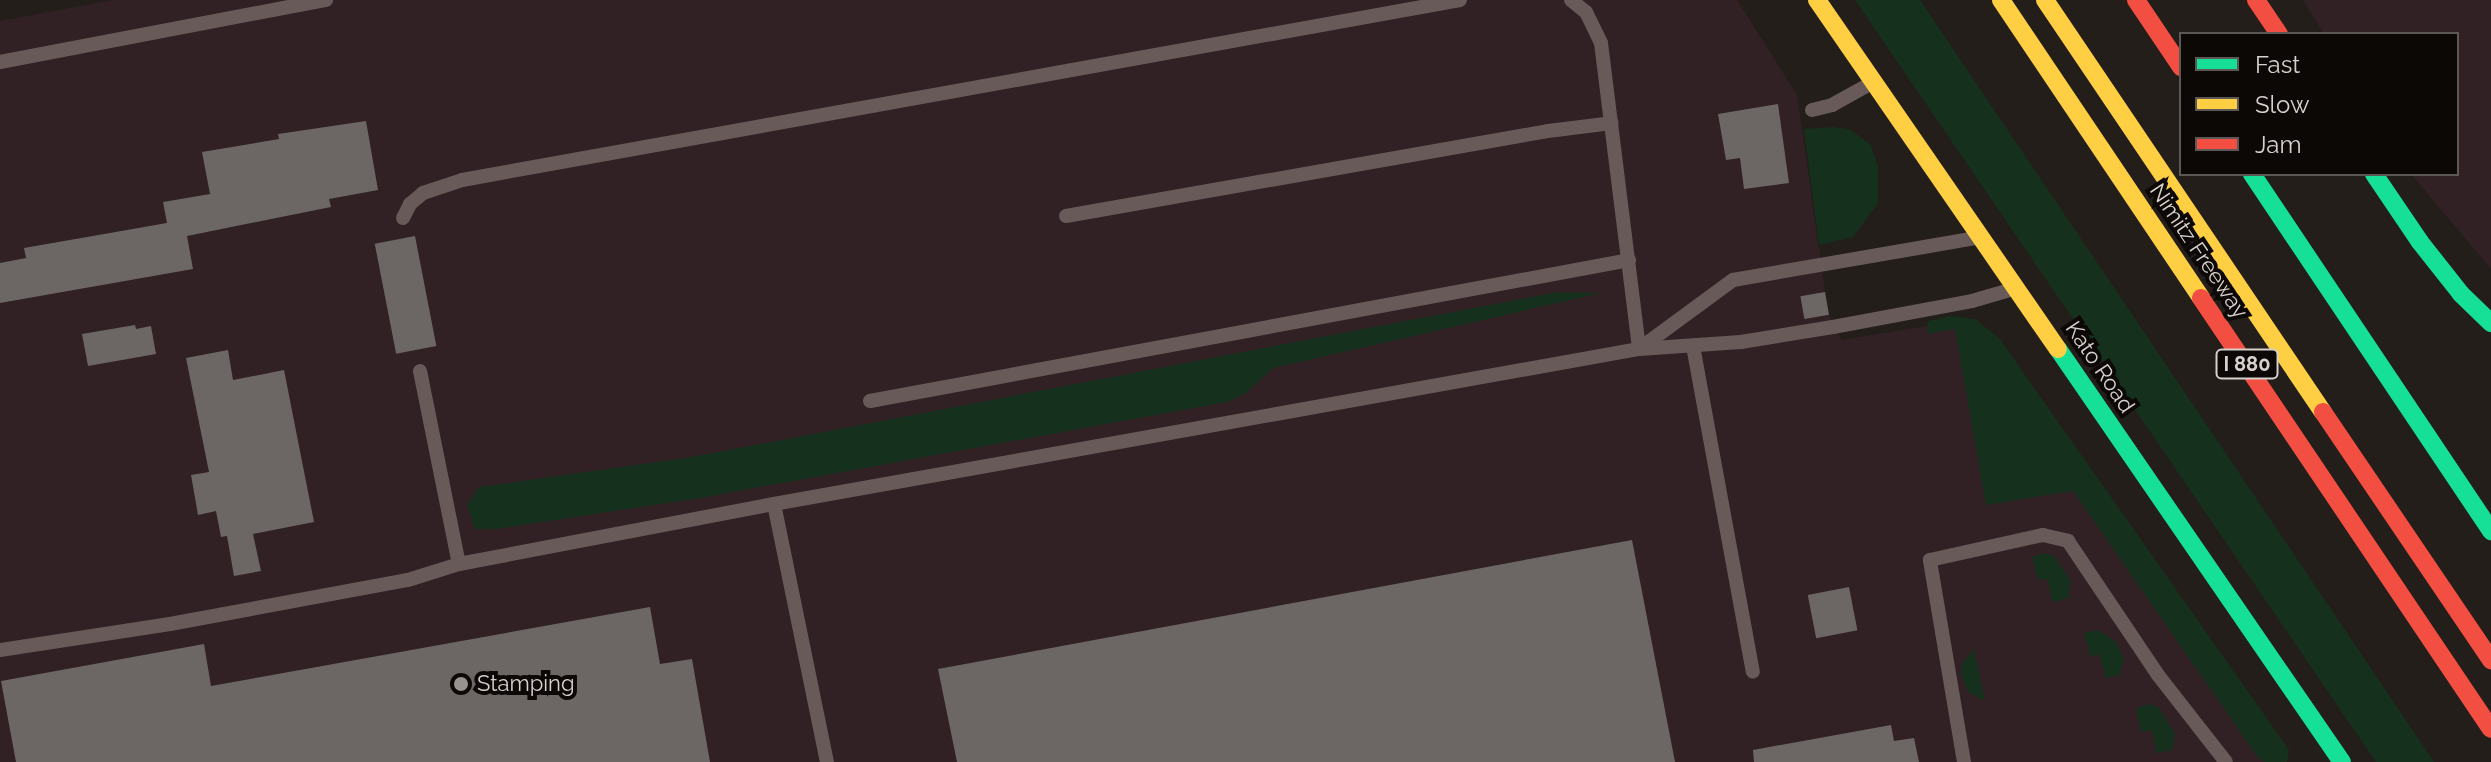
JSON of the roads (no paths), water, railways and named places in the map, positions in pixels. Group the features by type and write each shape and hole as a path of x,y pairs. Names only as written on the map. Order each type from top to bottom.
{"main road":[{"name":"Kato Road","path":"1817,0 2342,762"},
{"name":"Nimitz Freeway","path":"2001,0 2491,729"},
{"name":"I 880","path":"2045,0 2491,660"},
{"path":"2136,0 2179,64"},
{"path":"2256,0 2278,32"},
{"path":"2253,176 2491,531"},
{"path":"2375,176 2420,242 2461,294 2491,323"}],"lane":[{"path":"0,62 326,0"},
{"path":"403,218 410,204 423,193 462,180 1460,0"},
{"path":"1571,0 1586,12 1601,43 1639,349"},
{"path":"1812,110 1832,105 1874,82"},
{"path":"1066,216 1548,131 1612,123"},
{"path":"1639,349 1733,280 1981,237"},
{"path":"870,401 1629,260"},
{"path":"0,650 393,583 459,564 774,504 1639,349 1741,342 1848,324 1972,301 2017,288"},
{"path":"1693,346 1753,672"},
{"path":"420,371 459,564"},
{"path":"774,504 827,762"},
{"path":"1964,762 1930,560 2043,535 2068,541 2158,675 2226,762"}],"place":[{"name":"Stamping","path":"461,684"}]}
